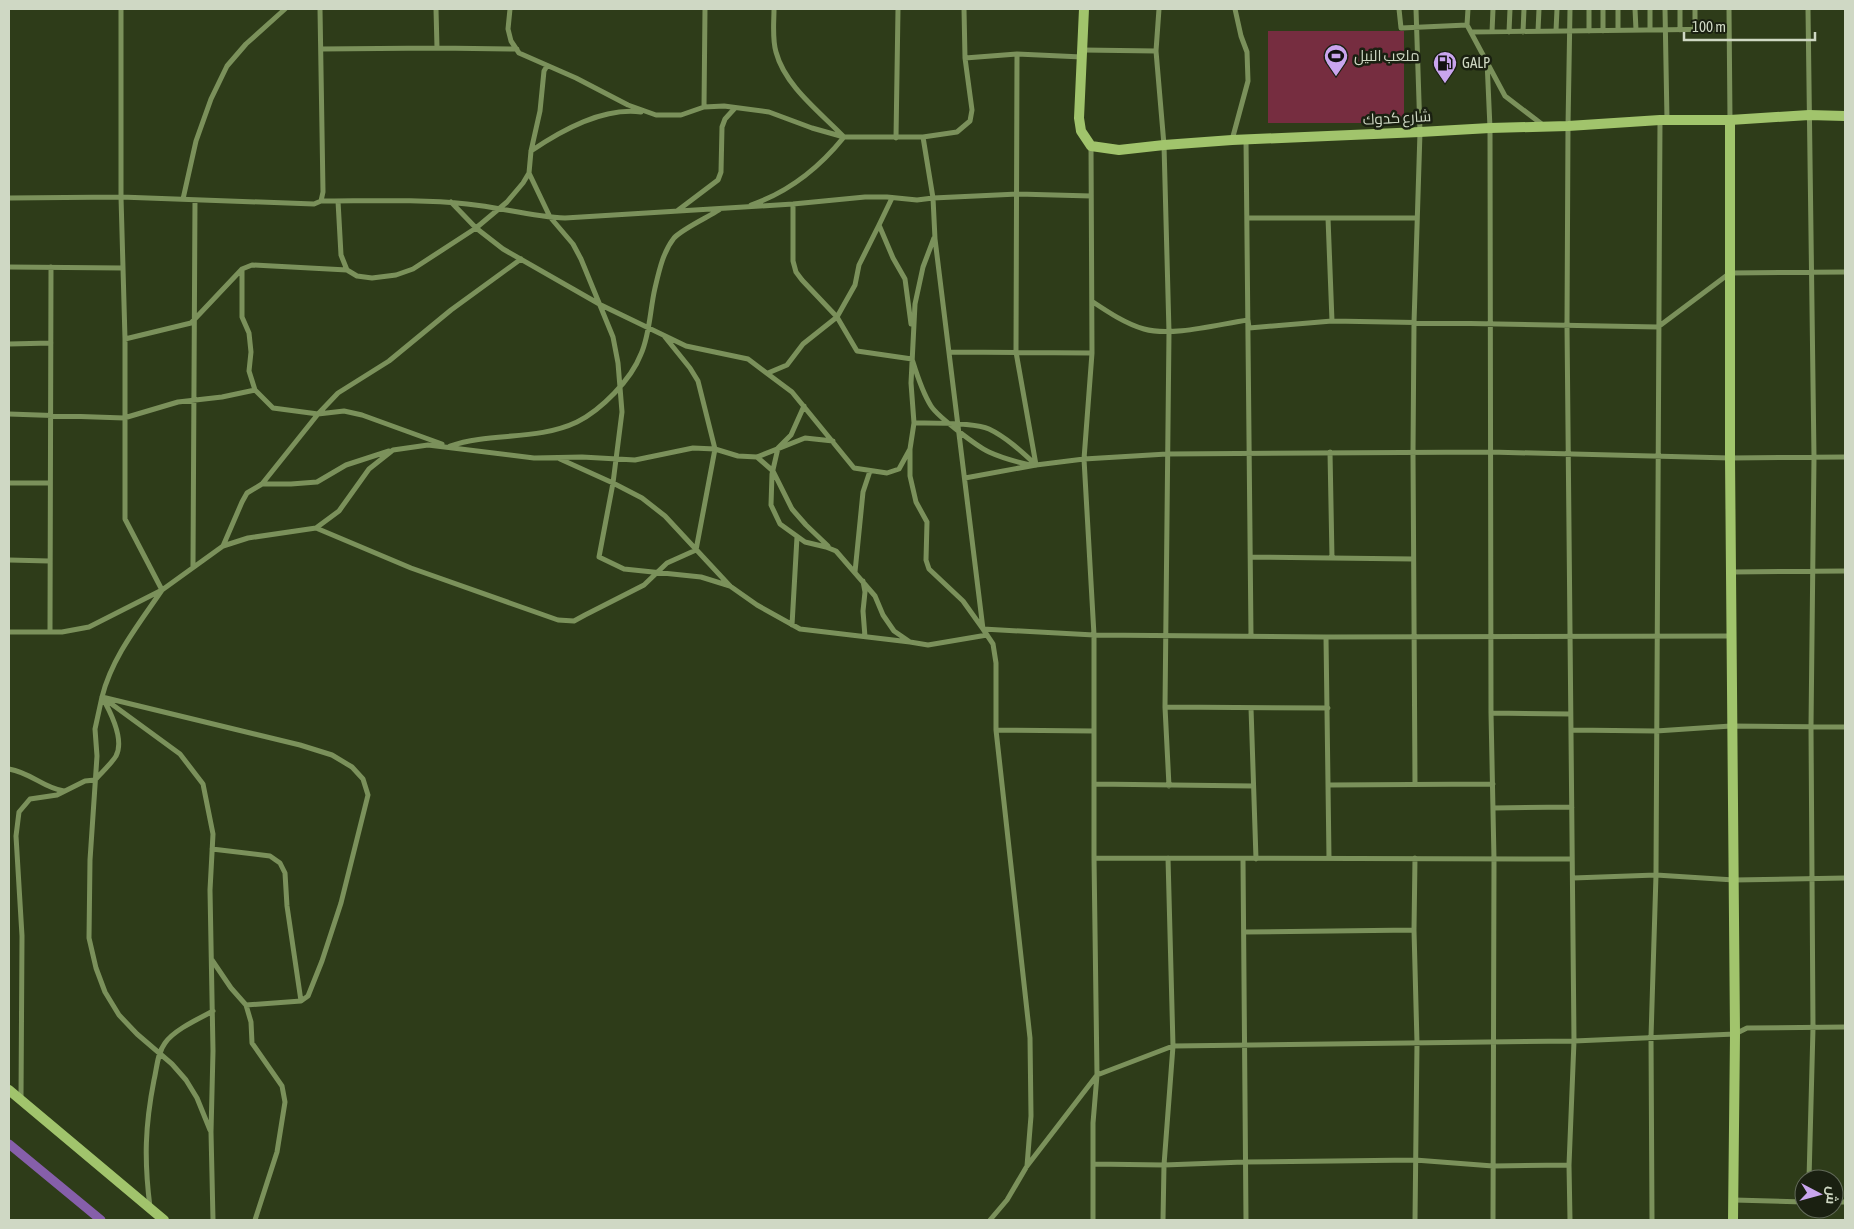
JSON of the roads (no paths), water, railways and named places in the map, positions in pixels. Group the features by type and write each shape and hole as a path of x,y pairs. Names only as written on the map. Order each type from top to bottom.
{"street":[{"path":"121,9 125,519 162,590"},
{"path":"184,199 196,141 211,99 228,66 246,44 285,9"},
{"path":"320,9 323,192 321,201"},
{"path":"436,9 436,48"},
{"path":"510,9 508,29 511,41 519,53 576,78 628,105 656,115"},
{"path":"704,107 705,9"},
{"path":"774,9 775,50 781,65 796,88 844,137"},
{"path":"896,138 898,9"},
{"path":"531,151 562,132 587,121 616,112 638,112 656,115 681,114 704,107 769,112 812,128 844,137 923,137 957,132 970,121 972,110 964,58 964,9"},
{"path":"1084,9 1079,118 1081,131 1090,146 1093,302 1092,353 1084,459 1094,634 1094,858 1097,1076 1093,1123 1093,1220"},
{"path":"1159,9 1156,51 1164,144 1169,332 1165,707 1169,786"},
{"path":"1232,140 1248,81 1247,52 1235,9"},
{"path":"1399,9 1401,28 1468,25"},
{"path":"1415,784 1413,453 1414,323 1420,132 1416,9"},
{"path":"1468,9 1468,25 1505,96 1544,126"},
{"path":"1492,32 1493,9"},
{"path":"1509,32 1510,9"},
{"path":"1523,32 1524,9"},
{"path":"1538,32 1539,9"},
{"path":"1556,31 1557,9"},
{"path":"1570,9 1567,325 1574,1041 1568,1165 1570,1220"},
{"path":"1588,31 1589,9"},
{"path":"1603,9 1603,31"},
{"path":"1618,9 1618,30"},
{"path":"1635,9 1636,30"},
{"path":"1650,9 1650,30"},
{"path":"1652,1220 1651,1038 1656,875 1658,327 1665,9"},
{"path":"1680,9 1680,30"},
{"path":"1694,9 1695,30"},
{"path":"1729,9 1734,1220"},
{"path":"1808,9 1814,457 1811,727 1813,1028 1809,1169"},
{"path":"1471,32 1729,29"},
{"path":"321,50 517,49"},
{"path":"964,58 1017,54 1156,51"},
{"path":"1017,54 1016,352 1036,466"},
{"path":"1487,61 1490,128 1491,712 1494,808 1493,1220"},
{"path":"547,66 544,71 540,111 531,151 529,173 550,218 577,251 601,304 613,337 621,385 622,412 616,460 599,557 624,568 701,577 730,586"},
{"path":"677,211 718,180 721,172 722,128 725,119 735,108"},
{"name":"شارع كدوك","path":"1090,146 1119,150 1164,144 1246,139 1568,126 1664,120 1730,120 1809,115 1845,116"},
{"path":"744,207 775,194 804,177 844,137"},
{"path":"923,137 933,198 935,235 983,629"},
{"path":"1246,139 1251,636"},
{"path":"125,339 191,324 242,269 252,265 347,270 357,276 372,278 396,275 413,269 476,228 499,209 507,202 529,173"},
{"path":"9,198 121,197 314,204 321,201 451,202 550,218 580,218 865,198 917,200 1018,194 1091,196"},
{"path":"768,373 787,365 803,344 838,317 855,285 859,265 892,198"},
{"path":"194,566 195,200"},
{"path":"338,201 341,254 347,270"},
{"path":"451,202 476,228 503,249 601,304 686,346 748,359 792,392 854,468 887,473 899,469 910,449"},
{"path":"794,204 793,261 796,272 838,317 856,351 912,359"},
{"path":"242,269 242,317 249,333 251,352 249,371 255,390 273,408 318,414 344,411 362,415 450,446 483,439 554,430 576,422 596,411 621,385 642,354 660,265 675,238 722,208"},
{"path":"1247,218 1417,218"},
{"path":"1328,218 1332,321"},
{"path":"879,225 893,258 905,279 913,337"},
{"path":"935,235 924,267 915,304 911,383 914,423 910,449 910,476 916,502 927,522 926,560 929,569 963,601 993,644 996,663 996,730 1030,1038 1031,1116 1027,1166"},
{"path":"223,546 247,493 262,484 318,414 338,394 389,361 451,310 521,259"},
{"path":"9,267 123,268"},
{"path":"50,632 51,267"},
{"path":"1248,320 1249,328 1332,321 1658,327 1730,273 1845,272"},
{"path":"1093,302 1108,312 1144,329 1169,332 1248,320"},
{"path":"663,335 690,368 698,381 715,449 696,550"},
{"path":"9,344 51,343"},
{"path":"949,352 1092,353"},
{"path":"912,359 919,382 932,408 949,424 988,452 1018,463 1036,466"},
{"path":"9,414 124,418 178,402 222,397 255,390"},
{"path":"804,406 791,435 778,448 773,471 771,505 780,524 797,537 805,542 831,549"},
{"path":"914,423 958,424 988,428 1014,446 1036,466"},
{"path":"262,484 317,482 346,465 393,450 428,444 534,458 582,457 635,460 693,448 715,449 738,456 758,457 805,438 833,441"},
{"path":"9,632 62,632 89,627 162,590 223,546 248,538 316,528 339,511 369,469 393,450"},
{"path":"965,478 1084,459 1167,454 1250,455 1330,452 1490,452 1730,458 1845,457"},
{"path":"1330,452 1332,558"},
{"path":"758,457 773,471 792,509 806,525 836,552 875,596 883,616 894,632 910,642"},
{"path":"558,458 613,482 642,498 665,516 730,586 757,605 800,629 928,645 987,635"},
{"path":"855,572 863,492 870,471"},
{"path":"9,483 50,483"},
{"path":"316,528 411,568 558,620 574,621 644,585 666,563 696,550"},
{"path":"792,625 797,537"},
{"path":"1251,557 1413,559"},
{"path":"9,560 49,561"},
{"path":"1731,572 1845,571"},
{"path":"862,581 865,592 863,611 866,637"},
{"path":"162,590 111,667 95,728 97,756 90,860 89,938 100,980 112,1004 127,1025 179,1072 192,1089 211,1132"},
{"path":"983,629 1094,634 1326,637 1656,638 1731,636"},
{"path":"1326,637 1329,858"},
{"path":"21,1100 22,936 16,836 19,812 30,799 57,795 85,781 95,780 117,754 118,738 115,720 102,697"},
{"path":"102,697 180,754 203,784 213,834 210,890 213,1051 211,1132 213,1220"},
{"path":"102,697 324,752 352,767 363,779 368,795 341,903 308,996 301,1001 246,1005"},
{"path":"1165,707 1328,708"},
{"path":"1251,708 1256,859"},
{"path":"1491,712 1571,714"},
{"path":"1571,730 1656,731 1731,726 1845,727"},
{"path":"996,730 1094,731"},
{"path":"9,769 24,772 53,788 65,791"},
{"path":"1094,784 1253,786"},
{"path":"1329,785 1493,784"},
{"path":"1494,808 1572,807"},
{"path":"212,849 270,856 280,863 285,873 287,906 301,1001"},
{"path":"1094,858 1572,859"},
{"path":"1163,1220 1164,1165 1173,1046 1168,858"},
{"path":"1415,858 1414,930 1417,1043 1415,1220"},
{"path":"1243,859 1244,1162 1246,1220"},
{"path":"1573,878 1656,875 1734,880 1845,878"},
{"path":"1244,932 1414,930"},
{"path":"211,960 230,988 246,1005 251,1022 252,1043 282,1086 285,1102 277,1152 254,1220"},
{"path":"151,1209 145,1147 149,1107 159,1053 165,1042 182,1028 212,1011"},
{"path":"990,1220 1007,1200 1027,1166 1097,1076 1173,1046 1574,1041 1734,1034 1747,1028 1845,1027"},
{"path":"9,1090 164,1220"},
{"path":"1093,1164 1164,1165 1415,1160 1493,1166 1568,1165"},
{"path":"1734,1200 1794,1202"}],"waterway":[{"path":"9,1144 101,1220"}],"place":[{"name":"ملعب النيل","path":"1336,77"},
{"name":"GALP","path":"1445,84"}]}
